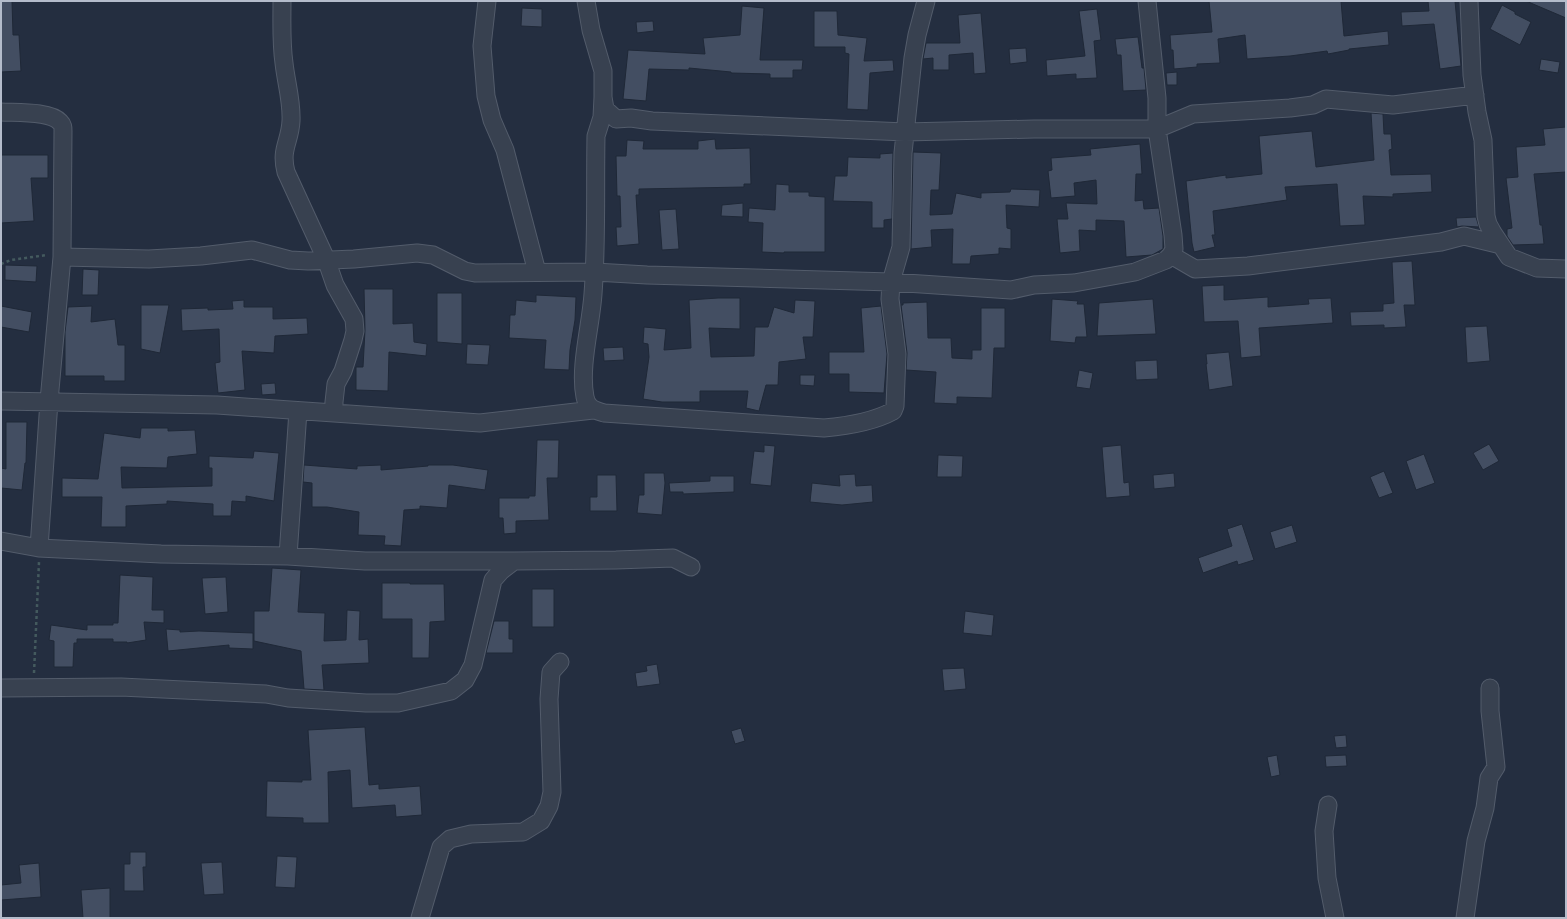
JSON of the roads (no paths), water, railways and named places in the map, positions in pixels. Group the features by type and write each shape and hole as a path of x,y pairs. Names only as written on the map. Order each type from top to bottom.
{"street":[{"path":"282,1 284,62 290,101 291,122 283,161 286,172 326,259 335,285 354,319 355,331 353,340 343,371 336,384 334,414"},
{"path":"487,1 482,46 486,96 492,120 505,150 537,272"},
{"path":"586,1 592,30 604,71 602,117 596,136 595,272 592,311 584,365 584,396 587,405 593,410"},
{"path":"590,22 599,1"},
{"path":"1,401 217,405 480,423 593,410 604,413 824,428 842,426 890,413 893,411 895,406 897,354 890,299 891,282 901,247 905,132 913,58 917,35 926,1"},
{"path":"62,257 149,259 201,256 252,250 290,260 354,259 417,253 433,255 465,271 475,273 595,272 647,275 891,282 1011,290 1034,285 1074,283 1135,272 1166,260 1174,249 1174,235 1157,129 1157,98 1148,1"},
{"path":"1469,1 1472,67 1475,95 1483,140 1486,216 1488,224 1509,257 1537,268 1566,269"},
{"path":"603,97 605,109 616,119 631,118 652,121 724,125 905,132 1034,129 1157,129 1194,114 1290,108 1313,105 1326,99 1393,105 1475,95"},
{"path":"1,112 43,115 56,118 62,123 63,131 62,257 49,401 39,548"},
{"path":"1171,255 1194,269 1271,263 1441,242 1464,236 1501,245"},
{"path":"288,556 298,411"},
{"path":"1,541 39,548 161,554 288,556 365,562 616,560 674,558 691,566"},
{"path":"1,688 121,686 266,694 288,698 366,703 398,703 423,698 451,691 465,680 473,665 493,580 514,560"},
{"path":"420,918 440,847 450,839 471,834 523,832 541,821 549,806 552,792 549,699 551,672 560,662"},
{"path":"1465,918 1476,841 1485,808 1489,778 1496,767 1490,711 1490,688"},
{"path":"1328,805 1324,831 1327,878 1335,918"}]}
